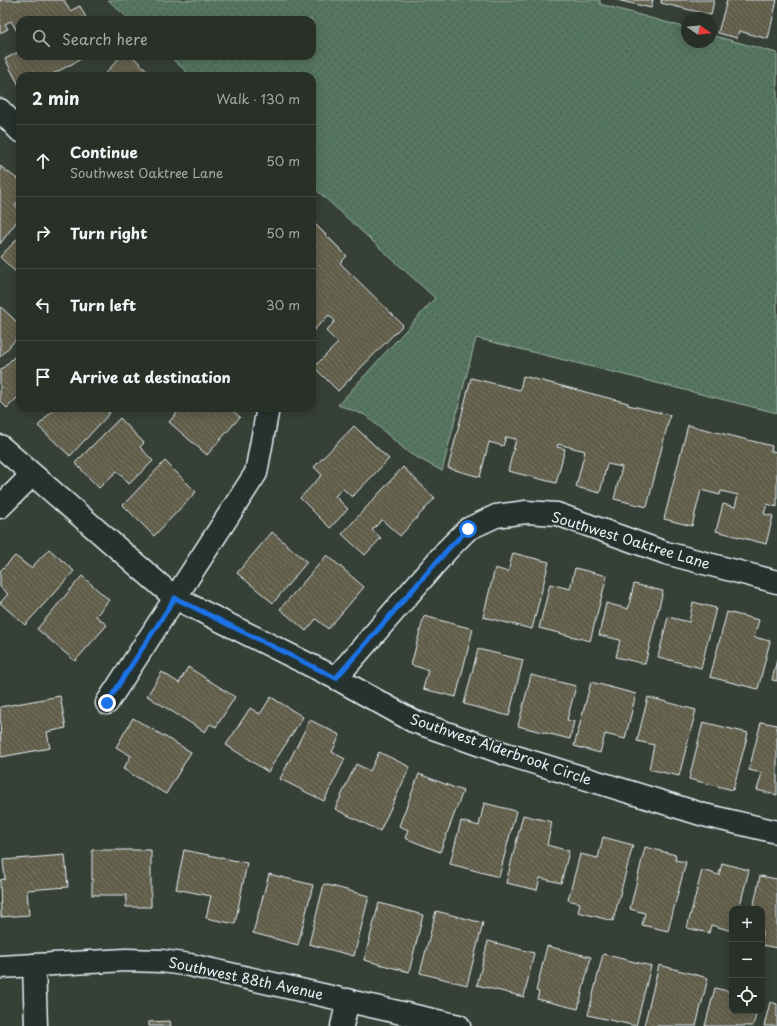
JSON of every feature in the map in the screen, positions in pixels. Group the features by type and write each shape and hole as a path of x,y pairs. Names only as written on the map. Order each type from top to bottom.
{"street":[{"path":"0,110 16,127"},
{"path":"107,703 256,473 267,412"},
{"name":"Southwest Alderbrook Circle","path":"0,446 175,598 336,678 413,721 503,753 704,815 777,832"},
{"path":"0,507 32,475"},
{"name":"Southwest Oaktree Lane","path":"336,678 448,549 468,529 496,516 526,512 557,514 666,553 777,582"},
{"name":"Southwest 88th Avenue","path":"0,967 126,960 162,961 190,965 459,1026"},
{"path":"34,965 36,1026"},
{"path":"342,1026 348,1000"}],"green space":[{"path":"108,0 600,0 600,4 681,26 681,48 717,48 717,37 777,53 777,413 476,338 442,471 409,453 365,415 338,405 435,298 316,190 316,72 187,72 173,60 316,60 316,16 126,16"}],"building":[{"path":"0,0 64,0 70,11 80,6 85,16 16,16 16,29 11,21 5,24 8,29 0,33"},
{"path":"617,0 653,0 651,8"},
{"path":"661,0 714,0 712,12 698,12 661,3"},
{"path":"727,0 777,0 768,39 739,31 737,38 718,33"},
{"path":"16,53 16,60 79,60 57,72 16,72 16,80 5,59"},
{"path":"117,60 136,60 149,72 107,72"},
{"path":"0,166 16,178 16,222 0,244"},
{"path":"316,225 347,256 340,263 403,325 338,391 316,369 316,365 338,343 326,331 335,321 329,315 316,328"},
{"path":"16,240 16,272 0,257"},
{"path":"0,306 16,321 16,339 0,357"},
{"path":"16,355 16,399 7,408 0,401 0,371"},
{"path":"523,376 670,415 647,507 614,499 622,467 607,464 600,493 576,487 585,451 558,444 557,447 565,449 556,483 508,471 516,439 506,437 503,446 489,442 480,477 448,468 471,378 520,390"},
{"path":"51,412 110,413 70,456 38,426"},
{"path":"178,412 234,412 240,417 207,455 169,422"},
{"path":"120,418 144,443 140,447 153,461 129,484 117,471 99,488 75,463"},
{"path":"688,425 772,446 771,451 777,452 777,507 767,504 764,514 773,516 766,544 716,531 723,504 735,507 738,495 721,491 720,495 701,490 692,526 664,519"},
{"path":"354,426 389,459 352,497 343,489 335,496 348,509 330,528 300,498 322,475 314,467"},
{"path":"165,461 196,492 154,536 123,505"},
{"path":"403,467 435,498 400,536 382,520 372,530 381,538 365,555 342,534"},
{"path":"272,532 307,562 273,603 237,573"},
{"path":"49,549 74,571 25,625 0,603 8,594 0,587 0,571 15,556 31,568"},
{"path":"513,553 549,562 532,629 483,617 495,568 508,572"},
{"path":"327,555 364,587 328,629 316,619 306,631 280,609"},
{"path":"575,568 607,576 590,641 539,628 550,584 570,589"},
{"path":"82,576 109,600 96,616 107,625 75,661 37,629"},
{"path":"634,584 663,591 645,664 616,657 620,640 599,635 606,603 628,609"},
{"path":"693,602 716,608 701,668 658,657 668,617 689,622"},
{"path":"727,612 759,620 754,637 770,641 758,689 710,677"},
{"path":"424,616 473,629 456,697 423,689 428,670 411,665"},
{"path":"478,649 523,660 509,716 464,704"},
{"path":"777,659 777,681 772,680"},
{"path":"188,667 235,697 216,727 210,724 205,732 147,696 162,672 179,683"},
{"path":"531,675 576,686 567,720 574,721 570,739 518,726"},
{"path":"591,682 636,694 625,739 605,734 600,753 574,746"},
{"path":"60,696 66,728 47,732 50,748 1,757 0,707"},
{"path":"271,697 303,717 268,772 226,745 250,708 260,714"},
{"path":"648,697 696,710 679,776 649,769 654,745 637,741"},
{"path":"133,718 191,752 166,794 123,769 131,756 116,747"},
{"path":"310,720 340,735 332,752 345,759 324,801 280,779"},
{"path":"703,722 748,733 733,790 689,779"},
{"path":"761,722 777,725 777,795 757,790 762,773 749,770"},
{"path":"379,752 410,767 380,831 335,809 356,764 370,771"},
{"path":"419,774 463,791 440,852 405,838 408,830 399,826"},
{"path":"484,803 516,811 499,877 450,864 461,821 479,826"},
{"path":"523,815 552,822 547,845 569,851 561,883 540,878 537,890 506,883"},
{"path":"603,837 633,845 613,921 578,912 580,903 568,900 580,854 598,858"},
{"path":"645,847 676,855 675,860 686,862 668,931 642,925 645,913 630,909"},
{"path":"92,850 151,850 151,907 126,907 126,895 92,895"},
{"path":"184,850 247,863 235,924 206,918 211,896 176,889"},
{"path":"65,855 68,887 27,890 29,915 1,917 0,880 5,879 3,860"},
{"path":"722,863 749,870 740,906 729,906 729,930 711,925 709,933 687,928 702,870 719,875"},
{"path":"269,874 313,885 298,945 253,933"},
{"path":"760,876 777,879 777,948 765,946 765,906 754,906"},
{"path":"324,884 369,896 354,956 309,944"},
{"path":"379,903 423,915 409,972 364,960"},
{"path":"436,911 483,923 467,985 420,973"},
{"path":"488,941 534,953 524,997 477,985"},
{"path":"547,946 591,957 578,1009 537,999 539,992 536,991"},
{"path":"603,954 651,966 636,1026 588,1015"},
{"path":"659,965 708,978 696,1026 644,1026"},
{"path":"715,988 729,991 729,1014 756,1014 753,1026 705,1026"},
{"path":"770,1002 777,1004 777,1026 764,1026"},
{"path":"170,1021 171,1026 149,1026 149,1022"}],"route":[{"path":"107,703 175,598 336,678 448,549 468,529"}]}
